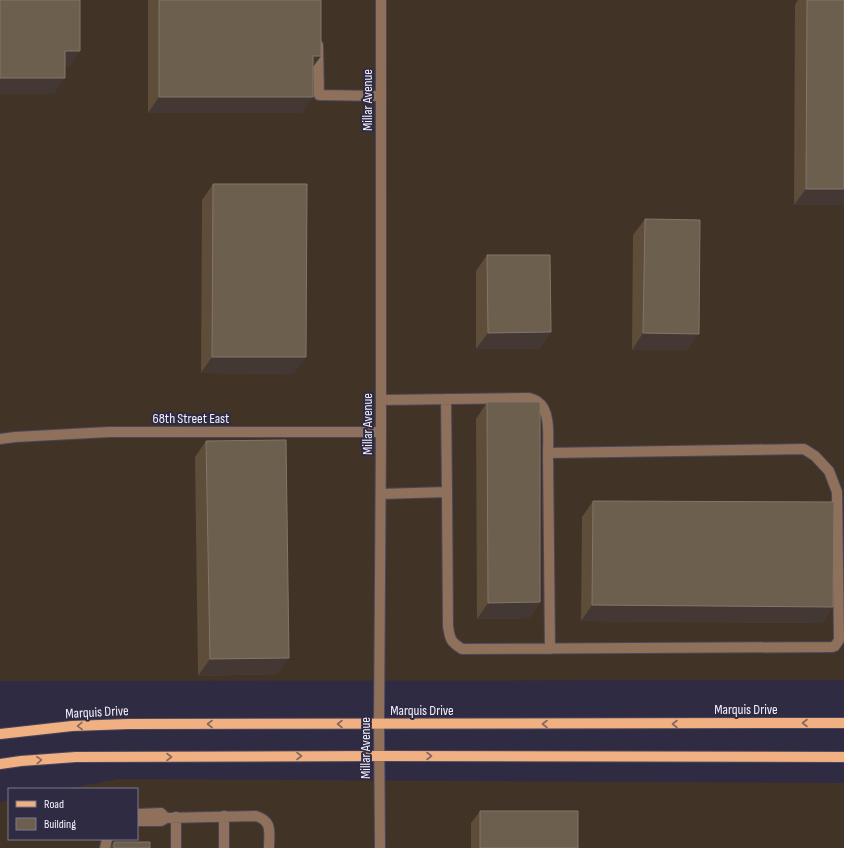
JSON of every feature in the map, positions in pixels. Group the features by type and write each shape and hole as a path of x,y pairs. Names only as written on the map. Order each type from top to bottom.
{"main road":[{"name":"Marquis Drive","path":"0,734 72,726 128,724 844,723"},
{"path":"0,764 76,757 844,757"}],"street":[{"name":"Millar Avenue","path":"380,848 379,724 382,432 382,0"},
{"path":"318,32 319,95 382,96"},
{"path":"382,400 529,398 538,402 544,408 547,418 548,453 550,649"},
{"path":"446,399 448,626 449,637 462,650 832,647 839,640 837,492 829,471 815,456 804,449 548,453"},
{"name":"68th Street East","path":"0,439 109,432 382,432"},
{"path":"381,494 447,492"},
{"path":"138,814 161,813 171,817"},
{"path":"224,816 224,848"},
{"path":"138,821 161,821 171,817 256,816 263,818 267,823 269,828 269,848"},
{"path":"171,817 176,848"}],"shaded area":[{"path":"0,0 844,0 844,680 0,681"},
{"path":"118,779 844,783 844,848 0,848 0,802 8,800 8,840 138,840 138,788 71,788"}],"building":[{"path":"0,0 80,0 80,51 65,51 65,78 0,78"},
{"path":"159,0 321,0 321,56 313,56 313,97 159,97"},
{"path":"807,0 844,0 844,189 806,189"},
{"path":"213,184 307,184 306,357 212,357"},
{"path":"645,219 700,220 699,334 643,333"},
{"path":"487,255 550,255 551,332 488,333"},
{"path":"487,402 540,402 540,602 488,603"},
{"path":"286,440 289,658 210,659 206,441"},
{"path":"593,501 834,502 833,607 592,605"},
{"path":"480,811 578,811 578,848 480,848"},
{"path":"114,842 150,842 150,848 114,848"}]}
